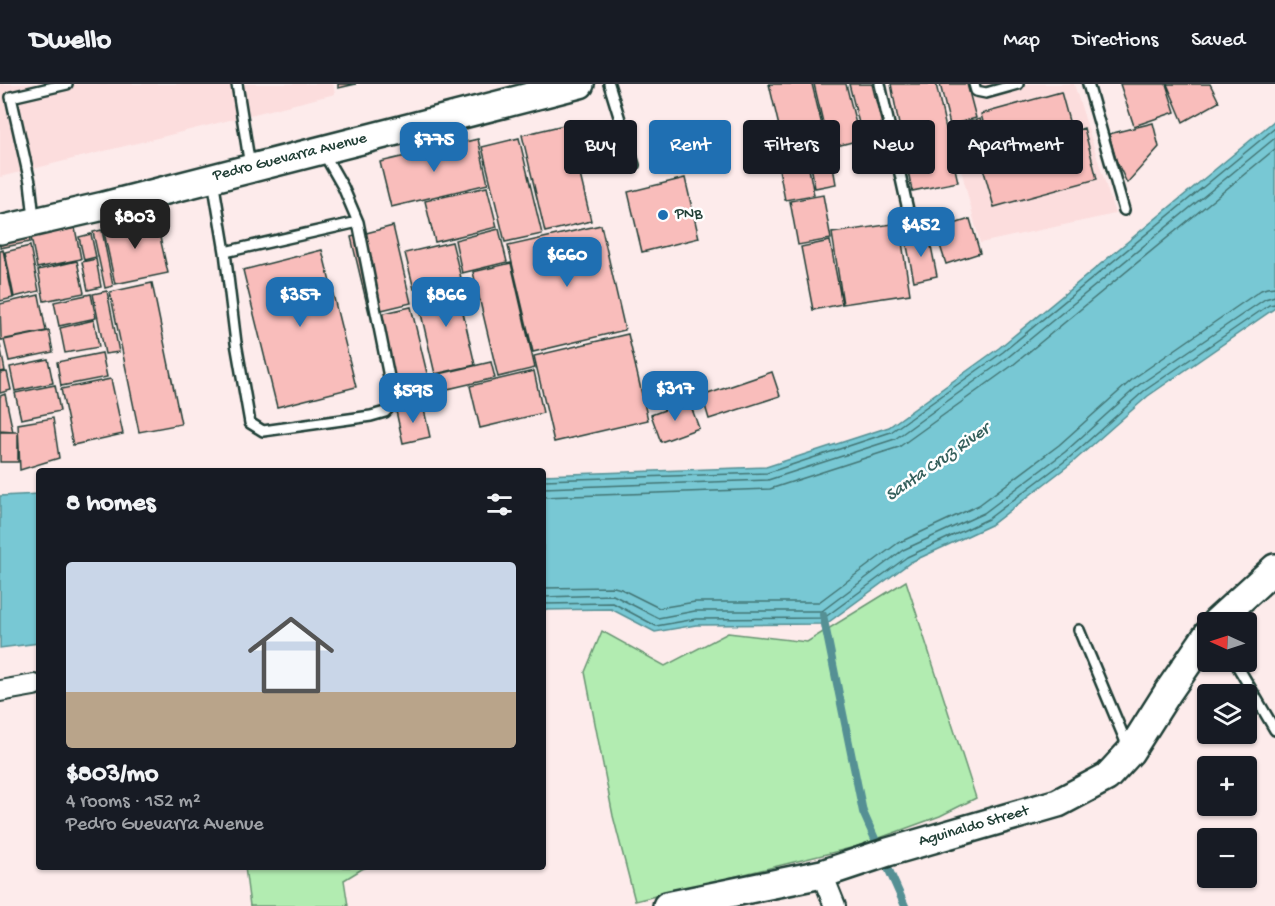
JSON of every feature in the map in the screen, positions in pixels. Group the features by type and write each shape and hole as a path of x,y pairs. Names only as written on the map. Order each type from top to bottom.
{"street":[{"name":"Pedro Guevarra Avenue","path":"0,230 580,84"},
{"name":"Aguinaldo Street","path":"1228,612 1275,568"},
{"name":"Aguinaldo Street","path":"666,906 822,874 888,852 1058,803 1107,777 1130,752 1197,650"},
{"path":"0,691 34,685"},
{"path":"822,874 835,906"}],"lane":[{"path":"34,222 30,182 12,97 67,84"},
{"path":"237,84 250,168"},
{"path":"609,84 620,120"},
{"path":"880,84 908,210"},
{"path":"974,84 976,91 986,93 1018,84"},
{"path":"1088,84 1124,210"},
{"path":"213,177 236,343 250,423 263,431 371,416 385,412 394,402 358,222 343,187 321,150"},
{"path":"225,252 358,222"},
{"path":"1079,630 1130,752"},
{"path":"1241,672 1275,730"}],"shaded area":[{"path":"0,84 333,84 335,94 0,177"},
{"path":"939,84 1074,84 1115,214 980,243 962,174 1083,174 1083,120 948,120"}],"green space":[{"path":"906,581 976,798 940,816 855,847 635,901 613,816 585,672 602,631 665,666 728,633 807,642"},
{"path":"245,870 360,870 344,880 348,906 250,906"}],"water":[{"name":"Santa Cruz River","path":"1275,120 1275,308 1148,396 1073,462 991,525 911,562 826,624 696,625 655,632 611,609 546,610 546,475 766,467 889,427 999,348"},
{"path":"36,494 36,643 0,648 0,496"}],"building":[{"path":"338,84 356,84 338,88"},
{"path":"769,84 812,84 821,120 778,120"},
{"path":"814,84 846,84 855,120 852,120 852,142 840,145 840,120 822,120"},
{"path":"849,84 872,84 881,120 858,120"},
{"path":"891,84 936,84 947,133 947,174 956,174 958,182 912,191 909,174 935,174 935,120 898,120"},
{"path":"940,84 967,84 976,118 949,120"},
{"path":"1120,84 1166,84 1175,112 1134,126"},
{"path":"1167,84 1210,84 1219,102 1183,122"},
{"path":"1061,92 1069,120 982,120 981,114"},
{"path":"1153,123 1159,147 1127,183 1115,158 1109,134"},
{"path":"564,125 564,174 580,174 591,221 545,232 522,135"},
{"path":"1084,128 1097,179 994,207 985,174 1083,174"},
{"path":"519,138 542,234 505,242 482,147"},
{"path":"478,139 488,184 391,207 380,162"},
{"path":"780,174 810,174 814,195 785,200"},
{"path":"813,174 834,174 836,184 815,188"},
{"name":"PNB","path":"685,178 699,238 642,252 628,192"},
{"path":"487,187 497,227 435,242 425,201"},
{"path":"823,195 831,239 798,245 790,201"},
{"path":"155,215 168,273 115,284 103,227"},
{"path":"970,219 980,253 946,264 935,230"},
{"path":"899,223 910,294 843,304 832,233"},
{"path":"27,225 30,242 0,248 0,231"},
{"path":"601,225 625,330 533,352 508,246"},
{"path":"393,226 411,303 369,313 351,237"},
{"path":"75,228 81,259 37,268 31,237"},
{"path":"499,229 507,262 462,273 455,240"},
{"path":"102,230 113,286 105,288 93,232"},
{"path":"91,234 96,257 84,260 79,237"},
{"path":"929,236 937,276 914,281 906,241"},
{"path":"830,241 842,304 813,310 801,247"},
{"path":"452,242 461,278 414,289 405,253"},
{"path":"30,246 39,291 14,297 5,252"},
{"path":"3,250 13,298 0,301 0,251"},
{"path":"322,250 356,387 277,407 243,270"},
{"path":"96,259 101,287 88,290 82,262"},
{"path":"77,261 84,293 44,301 38,270"},
{"path":"511,263 535,368 498,377 473,272"},
{"path":"456,282 475,365 435,374 416,292"},
{"path":"152,283 181,424 139,432 110,292"},
{"path":"107,291 119,352 105,354 93,294"},
{"path":"91,294 96,318 59,326 54,302"},
{"path":"39,295 46,331 1,340 0,304"},
{"path":"411,307 433,398 392,408 371,316"},
{"path":"94,320 99,347 65,353 60,328"},
{"path":"49,331 53,352 9,361 4,340"},
{"path":"628,334 648,420 554,442 534,356"},
{"path":"0,345 5,371 0,372"},
{"path":"102,353 107,377 61,386 57,362"},
{"path":"48,359 53,383 15,391 10,367"},
{"path":"491,362 495,378 439,391 435,375"},
{"path":"534,371 543,413 480,428 470,386"},
{"path":"7,372 11,390 0,393 0,373"},
{"path":"772,372 780,396 709,419 702,396"},
{"path":"111,379 123,434 73,445 61,389"},
{"path":"55,385 60,411 21,419 15,393"},
{"path":"5,394 13,432 0,431 0,396"},
{"path":"689,401 699,428 661,442 651,415"},
{"path":"423,405 430,437 403,443 396,411"},
{"path":"53,418 59,458 20,470 18,424"},
{"path":"0,432 18,432 18,462 0,462"}],"waterway":[{"path":"823,615 863,812 905,906"}],"place":[{"name":"PNB","path":"663,215"}]}
